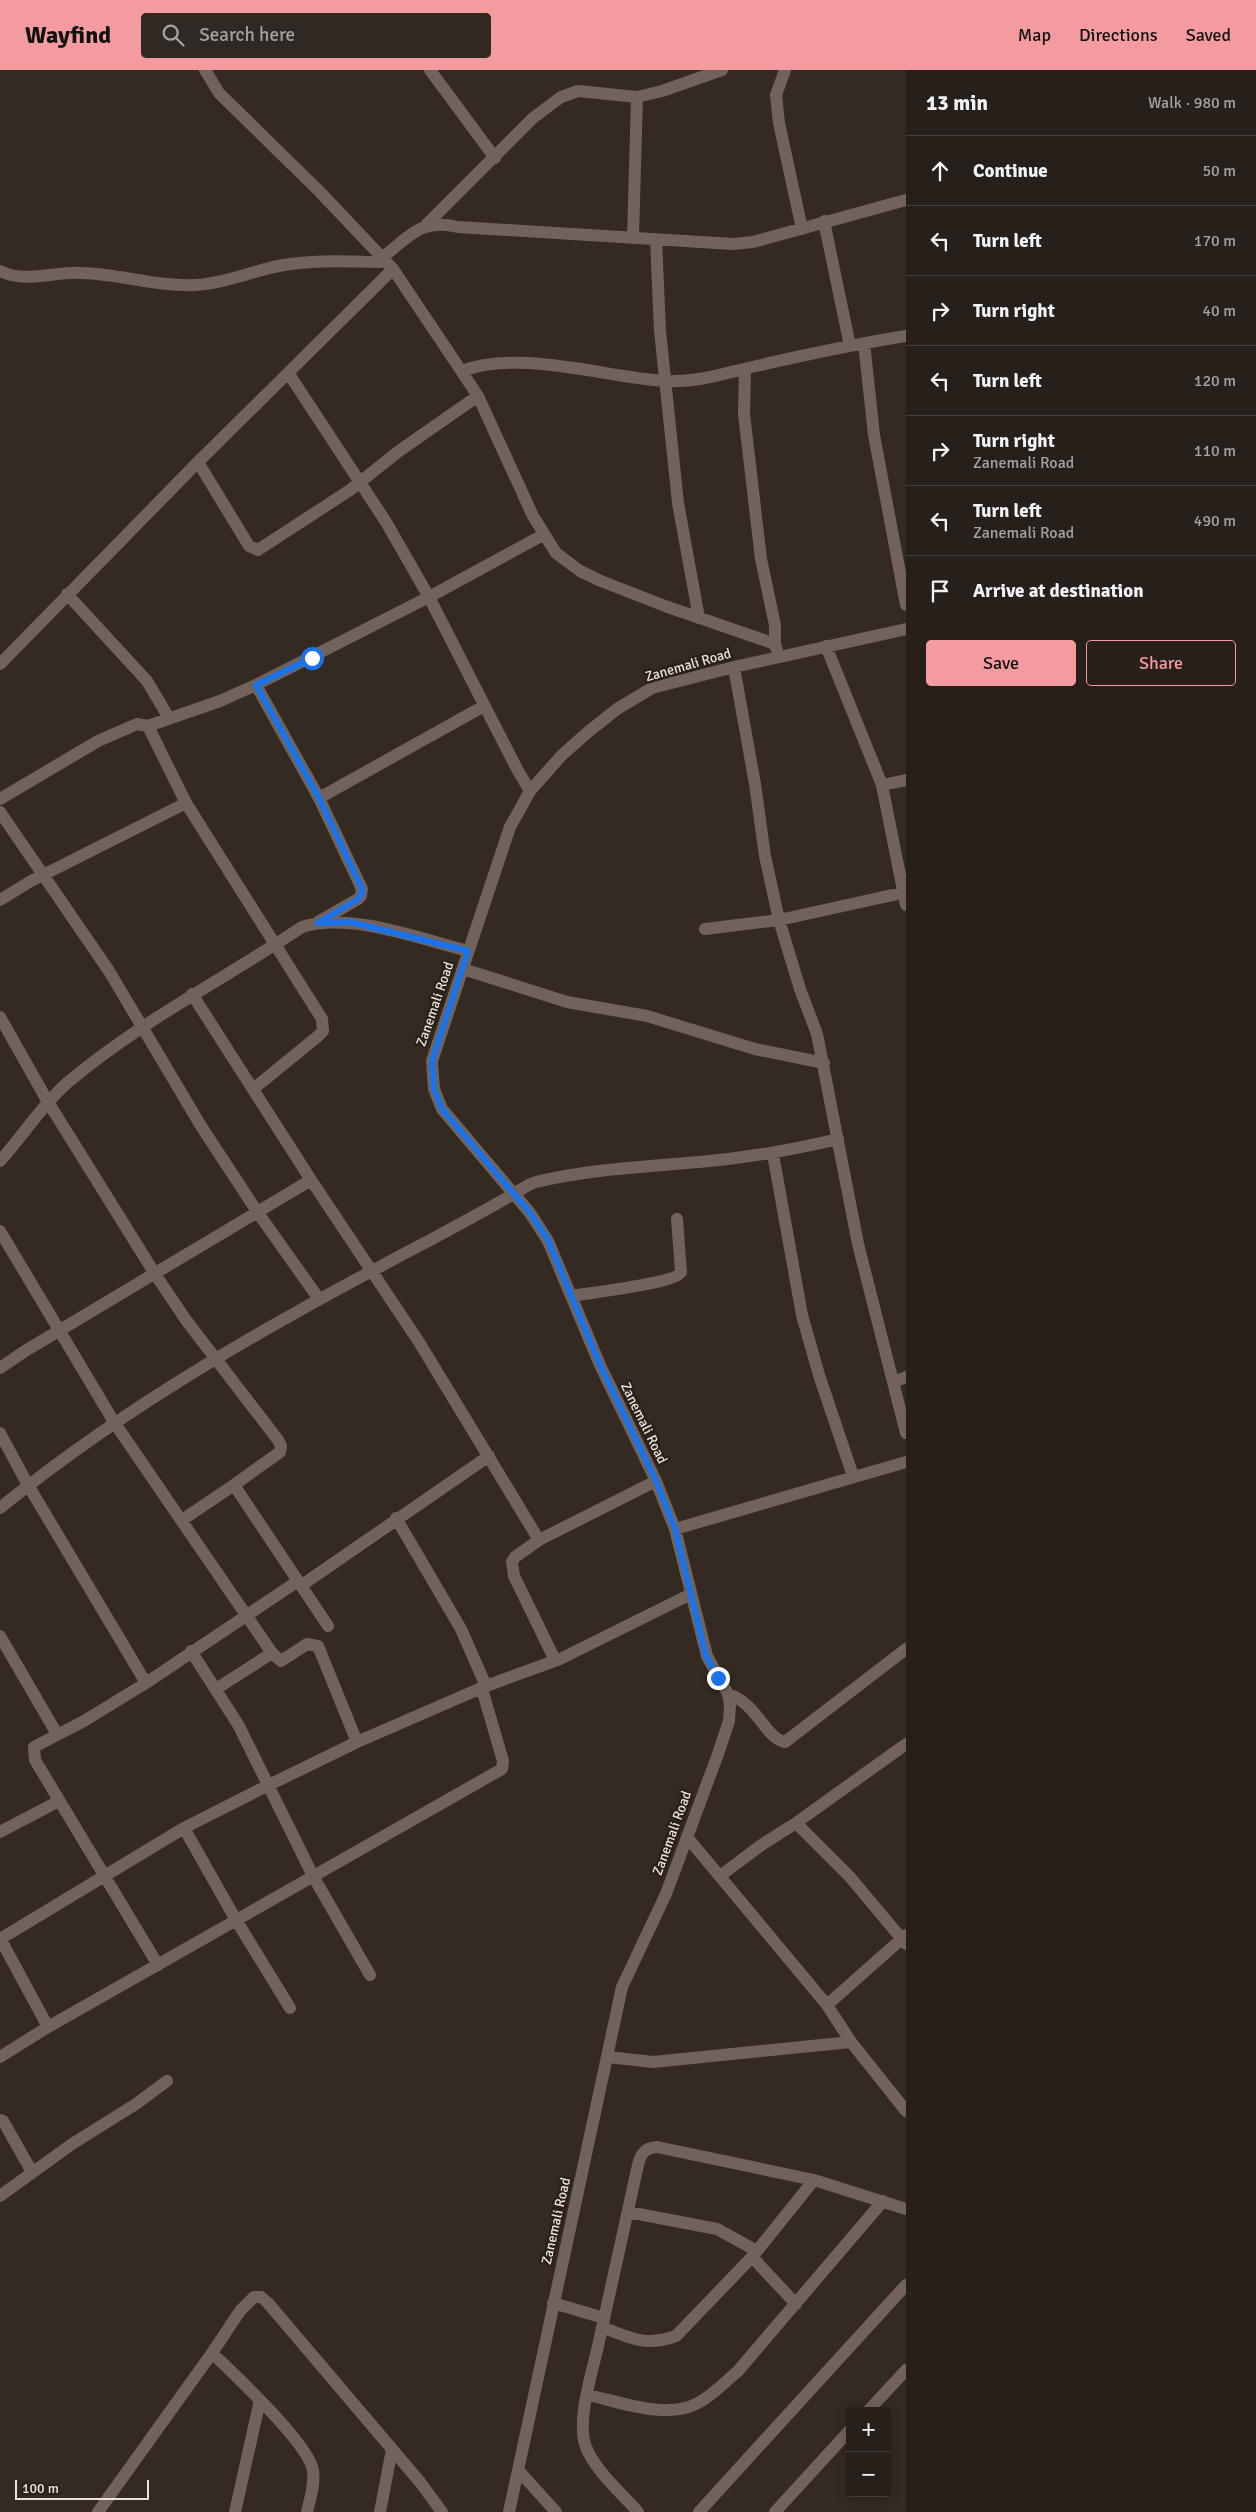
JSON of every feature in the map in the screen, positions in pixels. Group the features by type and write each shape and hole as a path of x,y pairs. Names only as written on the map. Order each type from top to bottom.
{"street":[{"path":"205,70 212,83 230,103 387,263 478,396 543,535 556,553 580,572 699,618 775,644"},
{"path":"430,70 495,158"},
{"path":"0,664 198,462 289,374 387,263 495,158 533,118 567,94 590,92 637,96 662,91 722,70"},
{"path":"785,70 776,95 802,229"},
{"path":"633,237 637,96"},
{"path":"426,225 444,224 458,227 733,244 802,229 906,200"},
{"path":"824,222 850,346"},
{"path":"656,239 660,331 678,503 687,542 699,618"},
{"path":"0,271 19,277 81,272 193,285 213,284 266,268 300,262 387,263"},
{"path":"462,371 484,364 544,365 665,381 690,381 864,343 906,336"},
{"path":"864,343 874,435 906,605"},
{"path":"745,369 744,414 761,559 773,617 775,644 779,656"},
{"path":"289,374 360,481 429,598 530,791"},
{"path":"198,462 249,546 253,550 262,548 360,481 399,451 478,396"},
{"path":"0,799 98,741 137,724 148,726 220,701 256,685 429,598 543,535"},
{"path":"67,594 141,673 170,718"},
{"name":"Zanemali Road","path":"509,2512 622,1987 666,1894 728,1721 730,1705 728,1694 706,1656 675,1529 656,1481 600,1365 548,1240 514,1194 442,1109 434,1089 432,1061 510,827 530,791 562,755 588,732 652,688 779,656 906,629"},
{"path":"705,929 779,920 905,896 882,785 826,646"},
{"path":"734,667 765,856 779,920 800,989 817,1034 858,1244 906,1433"},
{"path":"256,685 319,798 362,893 358,899 318,923"},
{"path":"319,798 484,706"},
{"path":"148,726 186,803 322,1019 324,1026 317,1037 253,1089"},
{"path":"882,785 906,780"},
{"path":"0,900 43,875 186,803"},
{"path":"0,812 109,971 201,1126 258,1213 319,1299"},
{"path":"0,1161 48,1102 67,1084 143,1026 302,927 318,923 350,922 468,951"},
{"path":"464,969 567,1002 647,1016 754,1049 824,1063"},
{"path":"192,994 310,1180 419,1342 539,1540"},
{"path":"0,1017 48,1102 155,1274 215,1359 281,1446 280,1452 182,1520"},
{"path":"0,1508 114,1422 215,1359 319,1299 534,1182 618,1168 773,1154 838,1139"},
{"path":"773,1154 802,1315 819,1375 853,1476"},
{"path":"0,1368 58,1331 258,1213 310,1180"},
{"path":"572,1296 663,1282 678,1277 682,1272 677,1219"},
{"path":"0,1231 114,1422 272,1653 281,1661 307,1644 318,1646 357,1742"},
{"path":"893,1382 906,1377"},
{"path":"0,1433 28,1485 146,1683"},
{"path":"158,1966 35,1760 33,1751 37,1744 84,1721 146,1683 192,1651 300,1583 489,1456"},
{"path":"675,1529 906,1462"},
{"path":"555,1660 514,1576 512,1568 515,1557 539,1540 656,1481"},
{"path":"234,1484 328,1626"},
{"path":"0,2057 48,2026 158,1966 502,1769 503,1761 484,1688 461,1630 396,1518"},
{"path":"48,2026 0,1939 184,1828 267,1786 357,1742 555,1660 691,1594"},
{"path":"0,1636 57,1734"},
{"path":"728,1694 740,1698 747,1703 773,1735 785,1742 906,1649"},
{"path":"192,1651 239,1726 313,1876 370,1975"},
{"path":"216,1689 272,1653"},
{"path":"720,1876 760,1846 904,1750"},
{"path":"0,1832 59,1801"},
{"path":"796,1823 850,1877 905,1939 827,2004"},
{"path":"184,1828 236,1920 290,2008"},
{"path":"686,1837 827,2004 851,2042 906,2111"},
{"path":"608,2057 654,2062 851,2042"},
{"path":"0,2196 32,2172 167,2081"},
{"path":"0,2120 3,2121 32,2172"},
{"path":"638,2512 590,2456 585,2446 583,2431 588,2395 603,2322 640,2157 649,2147 657,2147 814,2180 906,2209"},
{"path":"553,2303 603,2322 638,2341 662,2342 676,2336 754,2254 814,2180"},
{"path":"588,2395 649,2408 673,2410 698,2403 738,2371 883,2202"},
{"path":"628,2212 717,2229 754,2254 796,2304"},
{"path":"699,2512 906,2284"},
{"path":"98,2512 248,2302 254,2297 261,2297 268,2303 420,2482 442,2512"},
{"path":"212,2353 260,2400 310,2459 314,2481 307,2512"},
{"path":"872,2407 906,2370"},
{"path":"235,2512 260,2400"},
{"path":"775,2512 846,2434"},
{"path":"380,2512 392,2449"},
{"path":"518,2470 556,2512"}],"route":[{"path":"312,658 256,685 319,798 362,889 361,896 358,899 318,923 350,922 468,951 464,969 432,1061 434,1089 442,1109 467,1141 530,1213 548,1240 600,1365 656,1481 675,1529 706,1656 718,1678"}]}
